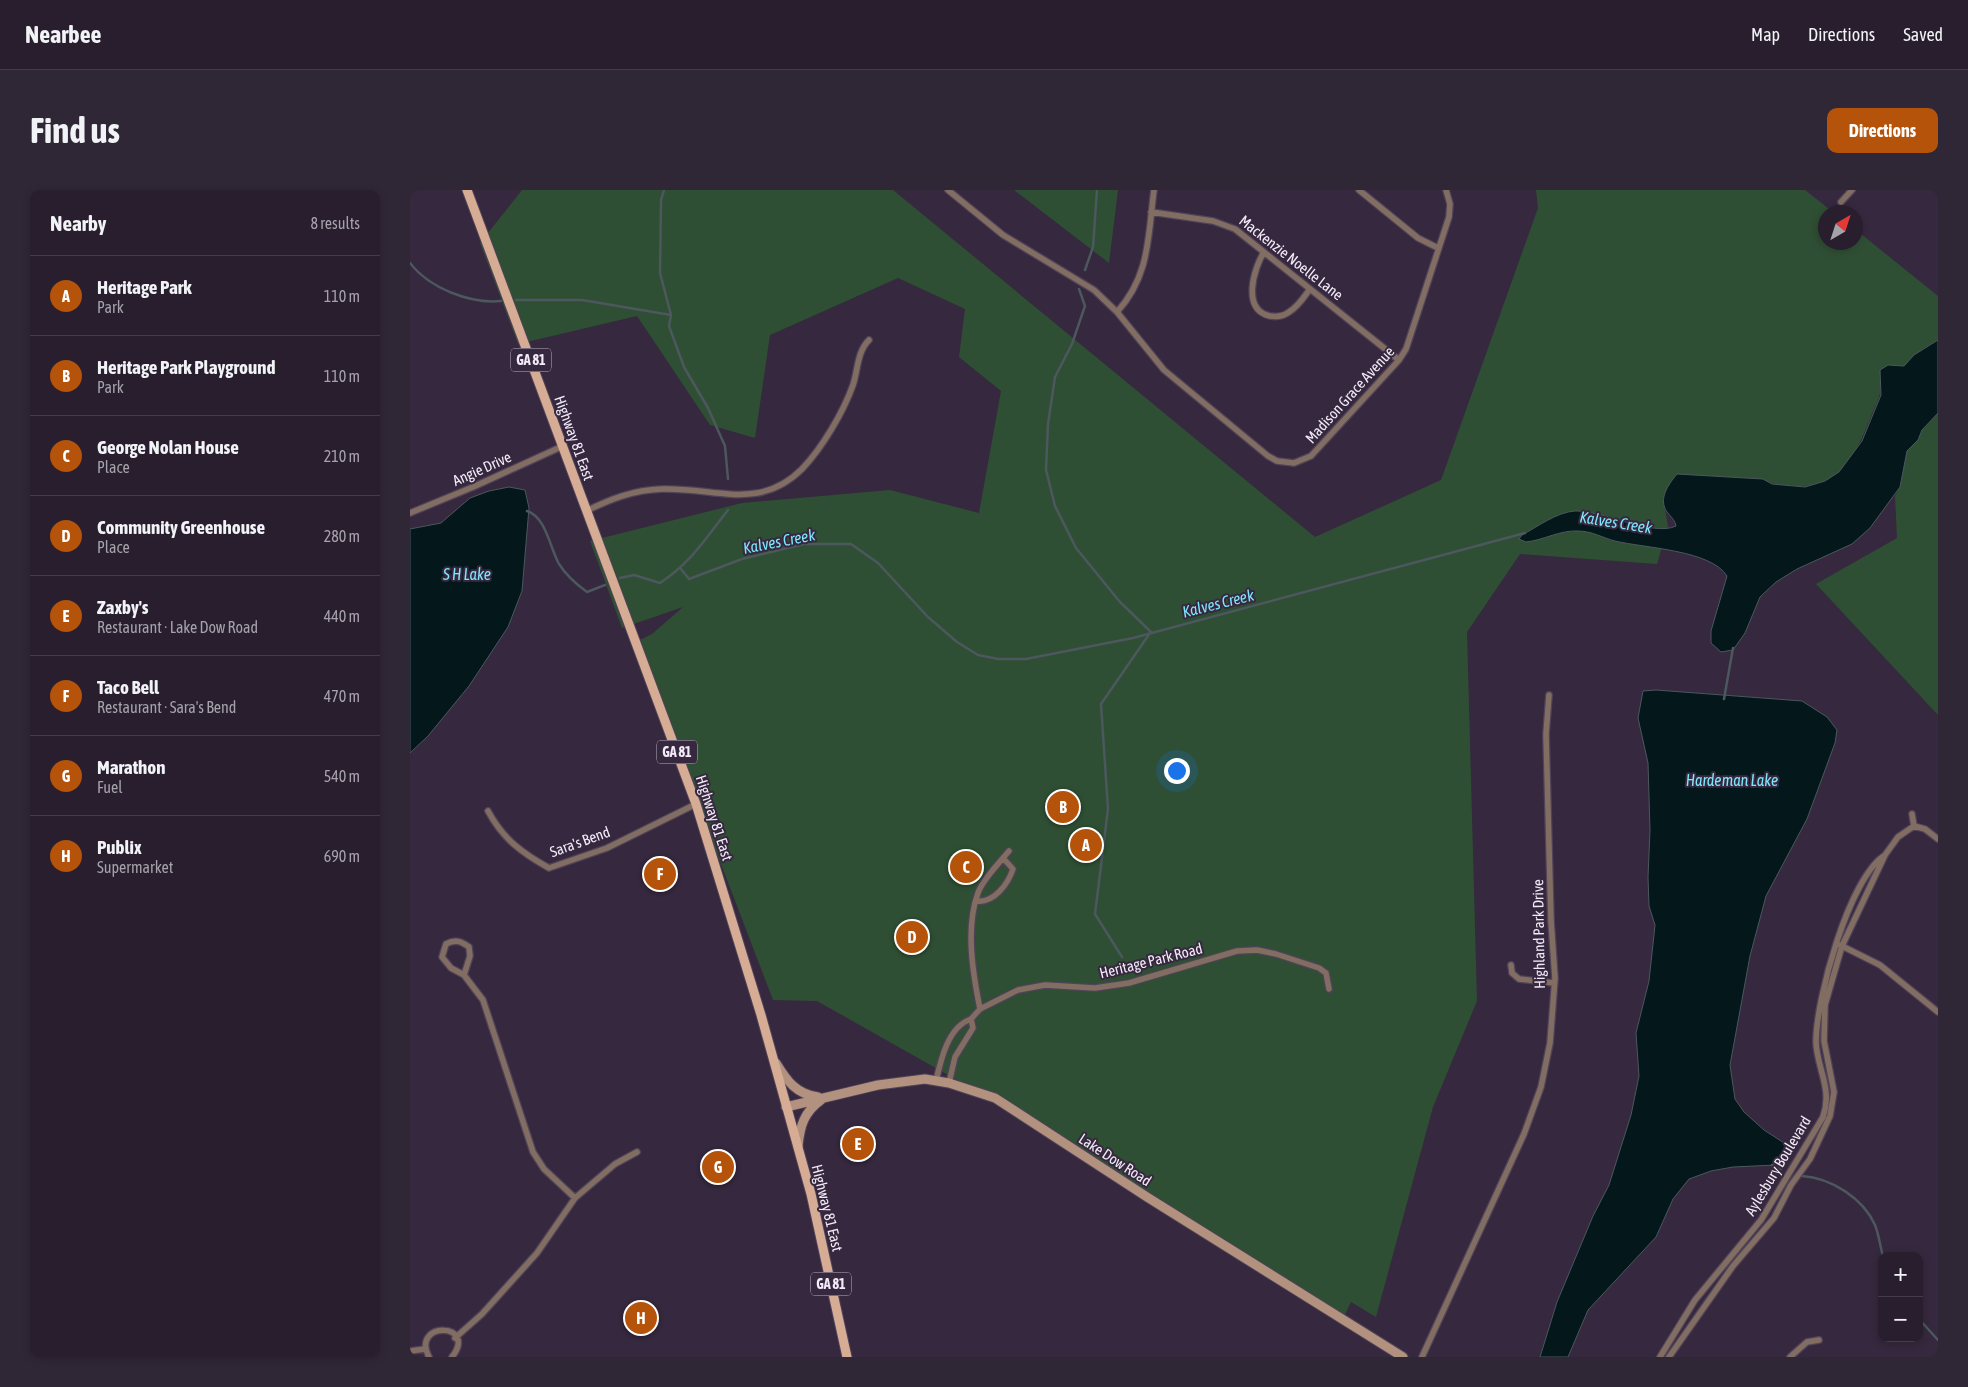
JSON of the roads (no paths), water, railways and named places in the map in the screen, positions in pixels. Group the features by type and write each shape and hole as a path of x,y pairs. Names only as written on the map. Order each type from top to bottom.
{"main road":[{"name":"Highway 81 East","path":"467,190 696,804 812,1194 847,1357"}],"street":[{"name":"Madison Grace Avenue","path":"948,190 1003,235 1094,290 1117,312 1164,370 1268,456 1285,463 1303,462 1311,456 1399,360 1410,340 1450,210 1446,190"},
{"path":"1117,312 1131,295 1141,276 1154,190"},
{"path":"1359,190 1418,238 1438,248"},
{"path":"1841,202 1852,190"},
{"name":"Mackenzie Noelle Lane","path":"1151,212 1223,223 1235,229 1399,360"},
{"path":"1264,252 1256,267 1252,290 1255,304 1261,312 1276,317 1287,314 1310,289"},
{"path":"586,511 616,496 636,492 685,489 750,496 784,484 803,468 839,417 853,386 862,349 869,340"},
{"name":"Angie Drive","path":"410,513 563,446"},
{"name":"Highland Park Drive","path":"1422,1357 1524,1134 1537,1098 1550,1043 1554,984 1546,734 1549,695"},
{"name":"Sara's Bend","path":"488,811 499,831 528,856 549,868 607,848 696,804"},
{"path":"1912,814 1914,826 1925,829 1938,839"},
{"name":"Aylesbury Boulevard","path":"1670,1357 1733,1266 1774,1218 1791,1185 1810,1159 1830,1116 1834,1092 1824,1041 1825,1005 1839,945 1870,868 1885,855 1898,837 1914,826"},
{"path":"980,1009 972,970 972,910 977,901 978,892 1009,851"},
{"path":"977,901 989,901 1011,874 1013,869 1003,858"},
{"path":"464,975 470,956 468,948 463,943 452,941 446,944 442,957 451,968 464,975 483,1000 533,1152 544,1169 575,1198"},
{"path":"1839,945 1880,965 1938,1012"},
{"name":"Aylesbury Boulevard","path":"1660,1357 1696,1300 1761,1220 1822,1117 1827,1089 1817,1051 1817,1031 1830,960 1839,945"},
{"name":"Heritage Park Road","path":"936,1081 942,1058 949,1042 962,1022 971,1019 980,1009 1018,990 1045,985 1095,988 1120,984 1238,951 1257,950 1319,968 1326,974 1329,989"},
{"path":"1511,964 1512,973 1519,979 1554,984"},
{"name":"Heritage Park Road","path":"950,1083 954,1061 973,1028 971,1019"},
{"path":"772,1056 782,1073 799,1092 823,1098"},
{"path":"942,1058 954,1061"},
{"name":"Lake Dow Road","path":"786,1107 890,1083 936,1081 950,1083 995,1098 1147,1197 1403,1357"},
{"path":"798,1148 803,1120 808,1110 823,1098"},
{"path":"455,1338 482,1314 537,1253 575,1198 615,1164 637,1152"},
{"path":"429,1357 424,1349 426,1337 435,1330 445,1330 455,1338 457,1346 452,1357"},
{"path":"1790,1357 1807,1342 1819,1340"},
{"path":"410,1352 424,1349"}],"water":[{"path":"1938,340 1938,413 1922,430 1918,440 1907,451 1900,487 1870,528 1852,544 1797,569 1776,582 1760,597 1745,633 1733,650 1721,652 1711,643 1711,631 1727,576 1719,567 1692,555 1615,541 1583,531 1565,532 1526,542 1519,539 1522,535 1554,517 1575,511 1598,514 1654,528 1676,526 1674,520 1664,507 1664,497 1665,492 1677,474 1763,479 1772,484 1805,487 1825,481 1839,472 1862,441 1881,395 1880,370 1888,365 1904,366 1914,355"},
{"name":"S H Lake","path":"509,487 525,490 529,508 522,591 508,627 469,686 428,736 410,753 410,529 441,523 470,498 489,491"},
{"name":"Hardeman Lake","path":"1656,690 1802,701 1827,717 1837,730 1835,743 1807,819 1766,896 1750,956 1730,1065 1735,1099 1744,1112 1764,1130 1795,1150 1776,1165 1733,1167 1711,1171 1689,1179 1673,1199 1656,1237 1588,1310 1568,1357 1540,1357 1557,1302 1593,1216 1609,1185 1631,1115 1639,1076 1636,1033 1649,981 1655,925 1649,906 1650,830 1648,763 1638,718 1643,691"}],"waterway":[{"path":"664,190 661,200 660,273 671,315 669,326 684,367 708,408 725,446 728,479"},
{"path":"1085,270 1093,247 1097,190"},
{"path":"410,263 418,272 439,287 476,300 501,301"},
{"path":"1079,289 1085,306 1072,344 1055,377 1048,424 1046,470 1055,506 1076,548 1120,602 1151,632"},
{"path":"516,300 582,300 671,315"},
{"path":"620,578 634,575 660,583 690,558 728,510"},
{"name":"Kalves Creek","path":"527,511 533,514 543,526 559,564 572,579 587,592 605,585"},
{"name":"Kalves Creek","path":"681,569 689,579 742,559 804,544 851,544 878,563 928,617 957,642 978,655 998,659 1026,659 1133,638 1525,533"},
{"name":"Kalves Creek","path":"1122,957 1095,914 1108,809 1101,704 1150,633"},
{"path":"1724,699 1733,648"},
{"path":"1772,1165 1781,1169"},
{"path":"1802,1176 1835,1185 1863,1206 1875,1225 1882,1252"},
{"path":"1923,1323 1938,1340"}],"place":[{"name":"Heritage Park Playground","path":"1063,807"},
{"name":"Heritage Park","path":"1086,845"},
{"name":"George Nolan House","path":"966,867"},
{"name":"Taco Bell","path":"660,874"},
{"name":"Community Greenhouse","path":"912,937"},
{"name":"Zaxby's","path":"858,1144"},
{"name":"Marathon","path":"718,1167"},
{"name":"Publix","path":"641,1318"}]}
